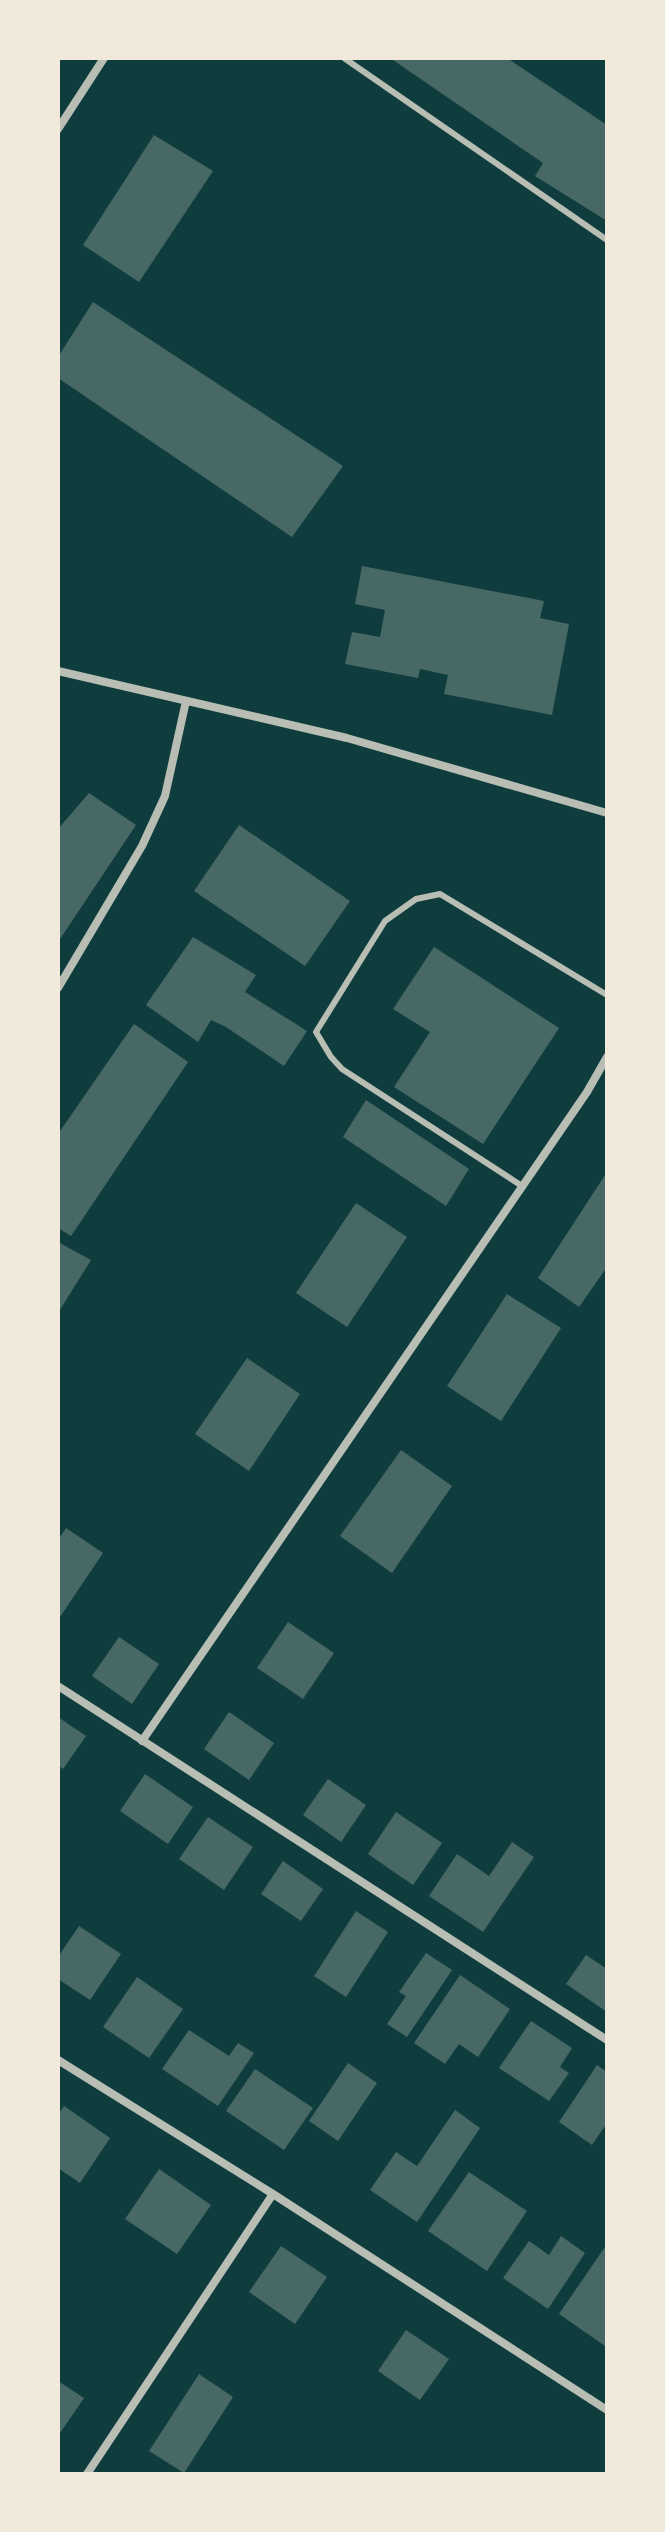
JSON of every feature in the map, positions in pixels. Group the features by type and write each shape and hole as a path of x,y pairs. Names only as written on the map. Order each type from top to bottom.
{"street":[{"path":"58,129 104,58"},
{"path":"58,671 347,738 607,813"},
{"path":"58,988 142,846 165,796 186,701"},
{"path":"142,1741 587,1092 607,1057"},
{"path":"58,1686 607,2040"},
{"path":"58,2060 273,2194 607,2410"},
{"path":"87,2474 273,2194"}],"lane":[{"path":"344,58 607,240"},
{"path":"522,1186 342,1069 316,1032 385,921 416,899 440,894 607,995"}],"building":[{"path":"390,58 507,58 607,125 607,221 535,176 543,163"},
{"path":"154,135 213,171 139,282 83,245"},
{"path":"93,302 343,466 292,537 58,378 58,357"},
{"path":"362,566 544,601 540,618 569,624 552,715 444,694 448,675 420,669 418,678 345,664 352,632 380,637 385,610 355,604"},
{"path":"89,793 136,825 58,942 58,829"},
{"path":"239,825 350,901 305,966 194,891"},
{"path":"193,937 256,975 245,992 307,1031 284,1066 211,1020 198,1042 146,1005"},
{"path":"434,947 559,1028 483,1144 394,1087 430,1032 393,1009"},
{"path":"134,1024 188,1062 71,1236 58,1228 58,1134"},
{"path":"366,1100 469,1169 446,1206 343,1137"},
{"path":"607,1172 607,1267 579,1307 538,1278"},
{"path":"356,1203 407,1237 347,1327 296,1293"},
{"path":"58,1242 91,1260 58,1313"},
{"path":"507,1294 561,1328 501,1421 447,1386"},
{"path":"247,1358 300,1394 249,1471 195,1434"},
{"path":"401,1450 452,1486 392,1573 340,1536"},
{"path":"66,1528 103,1553 58,1620 58,1540"},
{"path":"288,1622 334,1653 303,1699 257,1668"},
{"path":"119,1637 159,1664 132,1704 92,1676"},
{"path":"229,1712 274,1743 249,1780 204,1749"},
{"path":"58,1717 86,1736 63,1769 58,1765"},
{"path":"145,1774 193,1807 168,1844 120,1811"},
{"path":"328,1779 366,1805 341,1842 303,1815"},
{"path":"396,1812 442,1843 413,1885 368,1854"},
{"path":"208,1817 253,1847 224,1890 179,1859"},
{"path":"512,1842 534,1857 483,1932 429,1896 457,1854 489,1876"},
{"path":"283,1861 323,1889 301,1921 261,1894"},
{"path":"356,1911 388,1932 346,1997 314,1976"},
{"path":"79,1926 121,1954 90,2000 58,1979 58,1957"},
{"path":"426,1953 452,1970 407,2037 387,2024 406,1996 399,1992"},
{"path":"586,1955 607,1969 607,2012 566,1984"},
{"path":"460,1975 510,2009 478,2057 459,2044 445,2064 414,2043"},
{"path":"137,1977 183,2009 149,2058 103,2027"},
{"path":"531,2021 572,2048 560,2067 569,2073 549,2101 499,2068"},
{"path":"189,2030 229,2056 238,2043 254,2053 218,2106 162,2069"},
{"path":"348,2063 377,2083 338,2141 309,2121"},
{"path":"597,2065 607,2072 607,2123 592,2145 559,2122"},
{"path":"255,2069 313,2108 284,2150 226,2111"},
{"path":"64,2106 110,2138 80,2183 58,2168 58,2115"},
{"path":"455,2110 480,2128 417,2222 370,2190 396,2152 417,2166"},
{"path":"159,2169 211,2205 177,2254 125,2219"},
{"path":"469,2172 527,2211 487,2271 428,2231"},
{"path":"561,2236 585,2253 548,2309 503,2278 529,2241 549,2255"},
{"path":"607,2244 607,2343 605,2346 559,2314"},
{"path":"281,2246 327,2277 295,2324 249,2292"},
{"path":"406,2330 449,2359 420,2400 378,2371"},
{"path":"199,2374 233,2397 184,2473 149,2451"},
{"path":"58,2381 84,2398 58,2436"}]}
